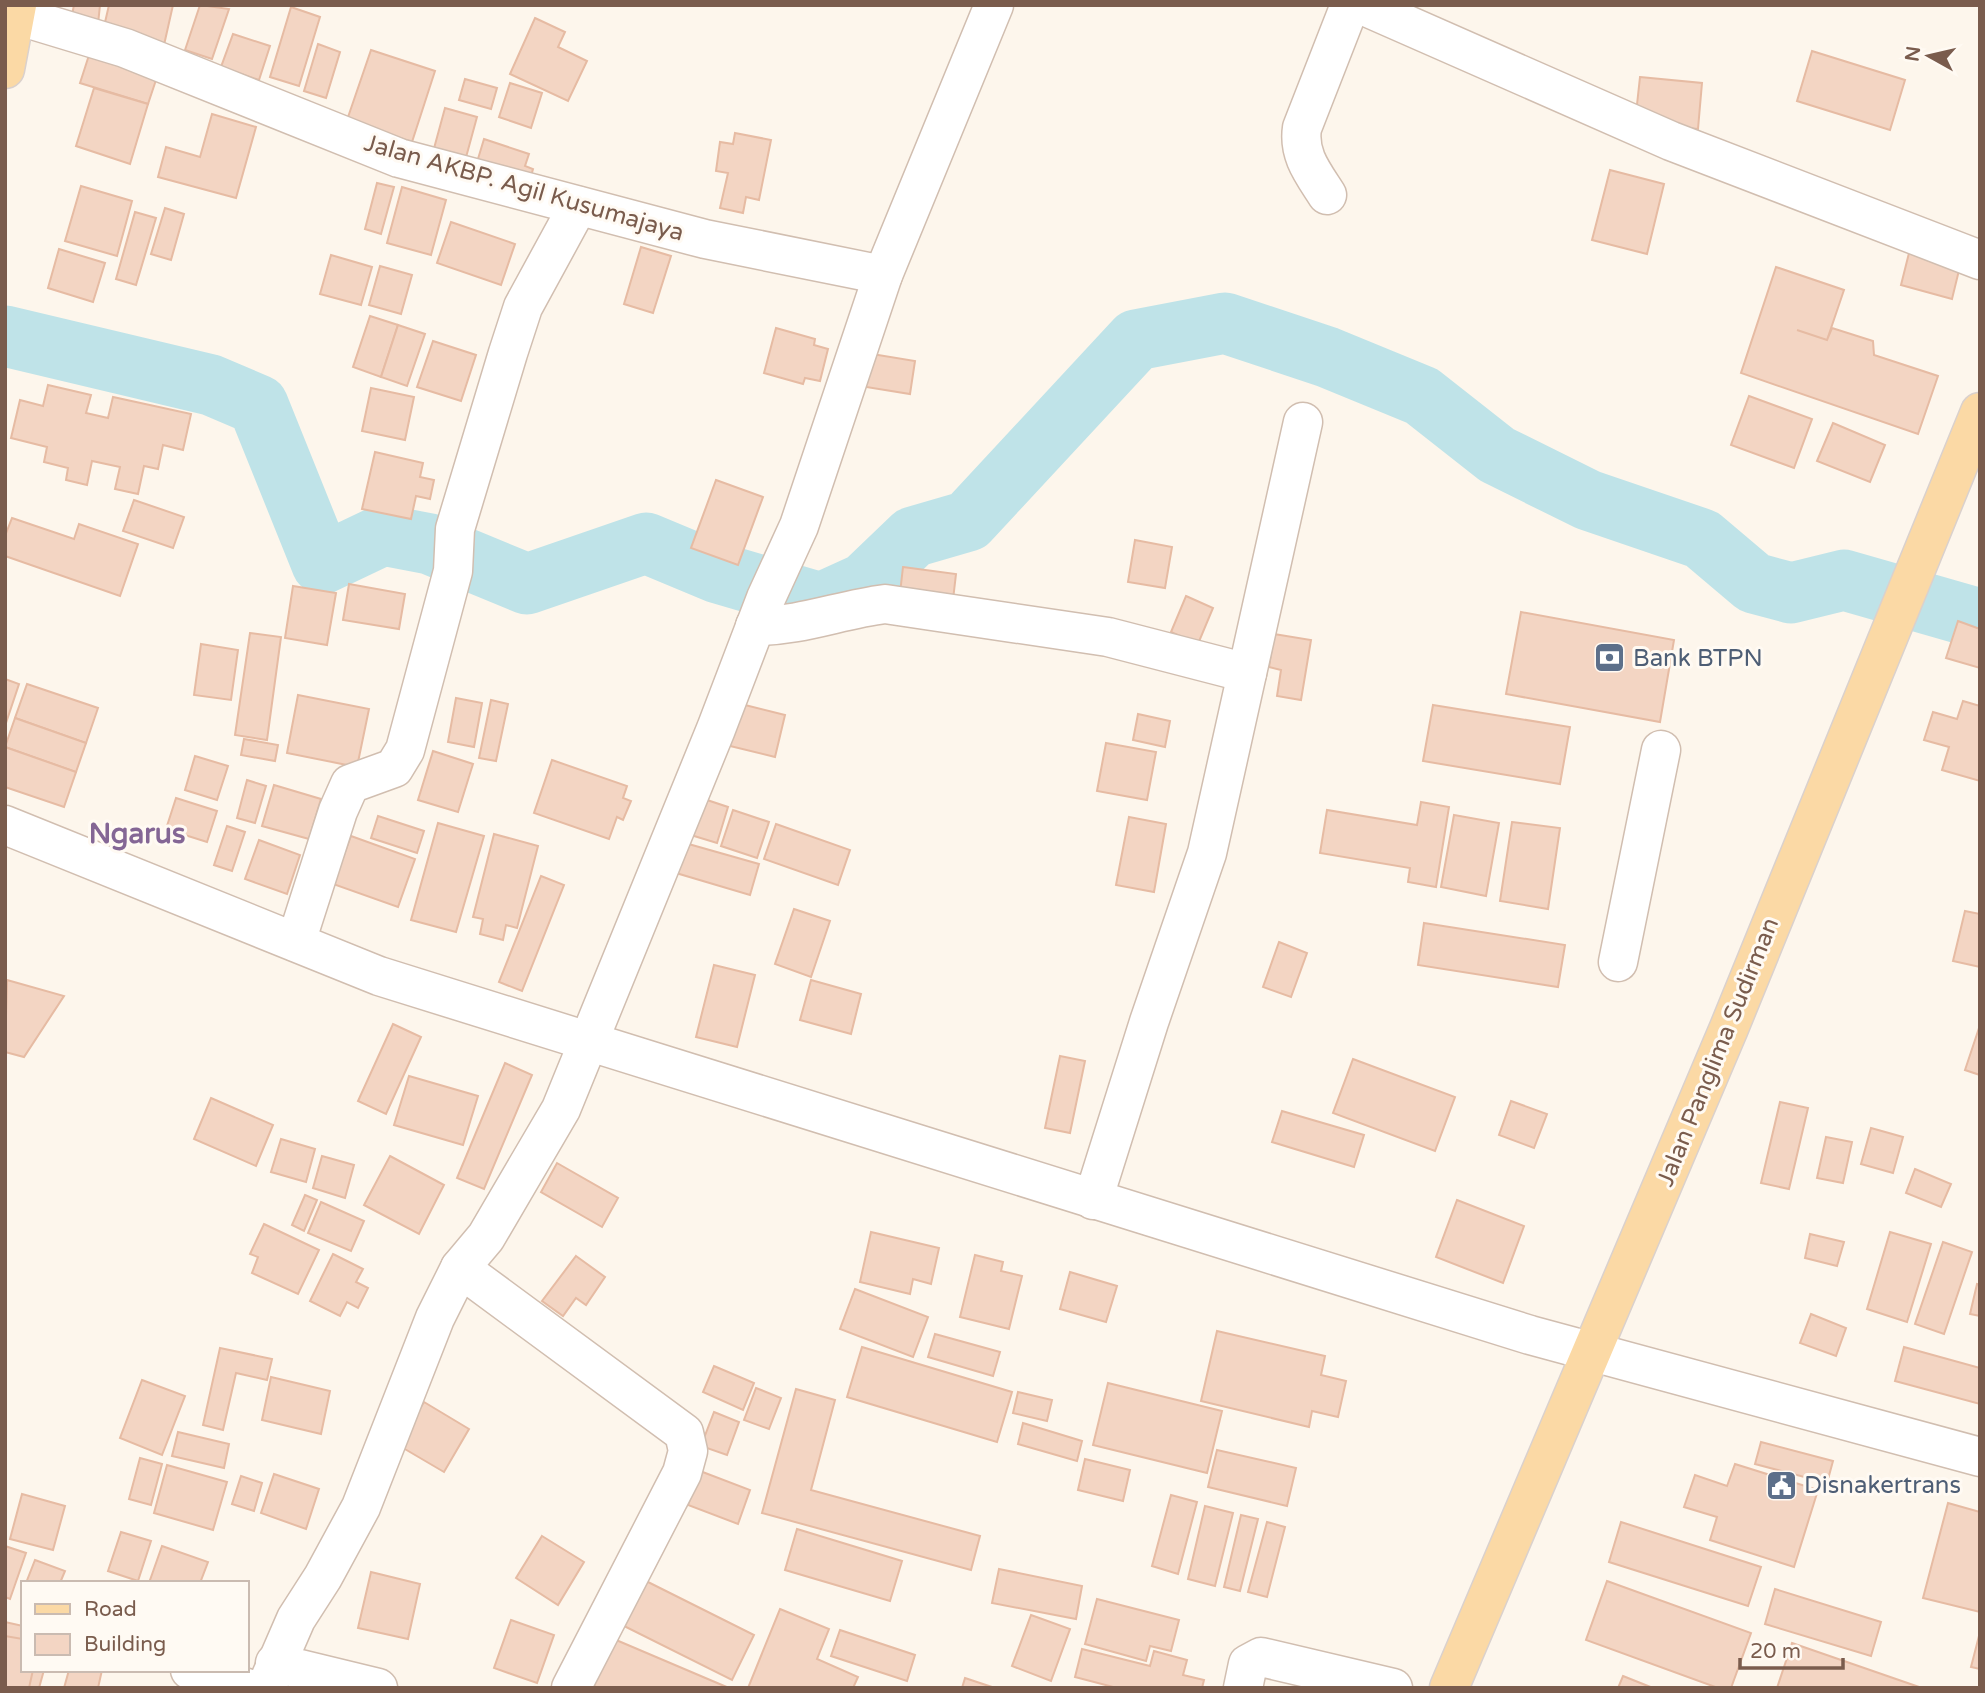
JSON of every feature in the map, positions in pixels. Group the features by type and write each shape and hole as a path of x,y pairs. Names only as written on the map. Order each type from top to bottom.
{"main road":[{"path":"5,68 16,10"},
{"name":"Jalan Panglima Sudirman","path":"1449,1688 1593,1353 1980,412"}],"street":[{"path":"378,1688 270,1675 296,1619 323,1577 361,1507 435,1318 460,1268 486,1237 561,1109 716,729 760,612 799,526 883,275 995,5"},
{"path":"1327,195 1302,154 1300,141 1302,128 1350,5"},
{"path":"1362,5 1671,141 1980,260"},
{"name":"Jalan AKBP. Agil Kusumajaya","path":"16,10 125,48 399,158 705,239 883,275"},
{"path":"296,942 338,811 350,784 394,768 405,750 453,572 455,529 523,307 578,206"},
{"path":"1093,1200 1149,1021 1207,853 1303,422"},
{"path":"760,612 790,626 860,607 885,604 1108,637 1247,673"},
{"path":"1618,962 1661,750"},
{"path":"5,825 379,976 588,1043 1593,1353 1980,1457"},
{"path":"460,1268 684,1433 688,1451 682,1473 571,1688"},
{"path":"1243,1688 1248,1664 1261,1657 1393,1688"},
{"path":"196,1672 247,1688"}],"building":[{"path":"74,5 100,5 98,24 71,20"},
{"path":"109,5 173,5 164,45 103,31"},
{"path":"200,5 229,9 212,59 185,50"},
{"path":"291,7 320,17 299,86 270,77"},
{"path":"535,18 565,32 558,47 587,61 568,101 510,74"},
{"path":"233,34 270,46 259,80 221,67"},
{"path":"318,44 340,52 326,98 304,91"},
{"path":"371,50 435,71 412,142 347,120"},
{"path":"1812,51 1905,80 1890,130 1797,101"},
{"path":"90,52 158,74 148,104 80,83"},
{"path":"1640,77 1702,83 1698,129 1635,123"},
{"path":"465,79 497,88 491,109 459,100"},
{"path":"510,83 542,93 531,128 499,117"},
{"path":"94,88 148,104 130,164 76,146"},
{"path":"445,108 477,117 465,161 433,152"},
{"path":"212,114 256,127 236,198 158,177 166,147 200,157"},
{"path":"735,133 771,140 759,200 746,197 743,213 720,208 728,173 716,171 720,142 733,144"},
{"path":"484,139 529,154 525,166 533,169 527,190 474,172"},
{"path":"1610,170 1664,184 1647,254 1592,240"},
{"path":"377,183 394,187 381,234 365,229"},
{"path":"81,186 132,201 117,256 65,241"},
{"path":"402,187 446,200 431,255 387,243"},
{"path":"165,208 184,214 171,260 151,254"},
{"path":"135,212 156,218 136,285 116,279"},
{"path":"451,222 515,244 501,285 437,263"},
{"path":"641,247 671,256 653,313 624,304"},
{"path":"59,249 105,263 93,302 48,288"},
{"path":"1910,249 1961,262 1952,299 1901,285"},
{"path":"331,255 372,267 361,305 320,294"},
{"path":"380,266 412,275 401,314 369,305"},
{"path":"1776,267 1844,290 1827,340 1832,328 1873,341 1874,355 1938,376 1918,434 1741,373"},
{"path":"370,316 398,325 381,377 353,367"},
{"path":"398,325 425,334 407,386 381,377"},
{"path":"776,328 815,339 814,345 828,349 820,381 805,378 803,384 764,373"},
{"path":"433,341 476,355 461,401 417,387"},
{"path":"866,353 915,361 910,394 860,386"},
{"path":"48,385 91,395 86,413 108,418 113,397 191,414 183,450 163,445 158,469 144,466 138,494 115,489 120,467 92,461 87,485 66,480 68,468 44,462 47,447 11,438 20,400 43,406"},
{"path":"371,388 414,397 405,440 362,431"},
{"path":"1749,396 1812,419 1794,468 1731,445"},
{"path":"1833,423 1885,445 1870,482 1817,461"},
{"path":"375,452 423,463 420,477 434,480 430,499 416,496 411,519 362,509"},
{"path":"716,480 763,497 738,565 691,548"},
{"path":"134,500 184,517 173,548 123,531"},
{"path":"12,518 74,539 79,524 138,544 120,596 5,556 5,536"},
{"path":"1135,540 1172,547 1165,588 1128,582"},
{"path":"903,567 956,574 952,608 899,602"},
{"path":"349,584 405,594 399,629 343,620"},
{"path":"293,586 336,593 327,645 285,638"},
{"path":"1186,596 1213,608 1198,644 1171,632"},
{"path":"1521,612 1674,640 1660,722 1506,694"},
{"path":"1958,621 1980,629 1980,668 1946,658"},
{"path":"250,633 281,637 267,740 235,735"},
{"path":"1274,634 1311,640 1301,700 1277,696 1281,670 1269,667"},
{"path":"201,644 238,650 231,700 194,695"},
{"path":"5,679 19,684 5,726"},
{"path":"27,684 98,708 86,743 15,718"},
{"path":"298,695 369,709 357,767 287,753"},
{"path":"456,698 482,703 474,747 448,742"},
{"path":"491,700 508,704 496,761 479,758"},
{"path":"1963,701 1980,706 1980,781 1942,770 1949,747 1924,740 1933,712 1957,719"},
{"path":"737,703 785,715 775,757 726,745"},
{"path":"1433,705 1570,727 1560,784 1423,761"},
{"path":"1138,714 1170,721 1165,747 1133,740"},
{"path":"15,718 86,743 76,772 5,747"},
{"path":"244,739 278,745 275,761 241,755"},
{"path":"1106,743 1156,752 1147,800 1097,791"},
{"path":"5,747 76,772 64,807 5,787"},
{"path":"433,751 473,764 458,812 418,800"},
{"path":"195,756 228,766 217,800 185,790"},
{"path":"552,760 627,786 623,798 631,801 623,820 617,817 609,839 534,813"},
{"path":"247,780 266,786 255,823 237,818"},
{"path":"274,785 321,799 309,839 262,826"},
{"path":"692,795 728,807 717,843 681,832"},
{"path":"176,798 217,811 207,842 166,829"},
{"path":"1421,802 1449,807 1436,887 1408,882 1410,868 1320,853 1327,810 1417,825"},
{"path":"733,810 769,822 757,858 721,846"},
{"path":"1454,815 1499,823 1486,896 1441,887"},
{"path":"378,816 424,831 417,853 371,838"},
{"path":"1129,817 1166,824 1154,892 1116,885"},
{"path":"1512,822 1560,828 1548,909 1500,901"},
{"path":"438,823 484,836 456,932 411,920"},
{"path":"776,824 850,850 838,885 764,859"},
{"path":"227,826 245,832 232,871 214,865"},
{"path":"494,834 538,846 517,928 506,925 503,940 480,934 483,919 473,917"},
{"path":"351,836 415,859 398,907 333,884"},
{"path":"259,840 300,855 287,894 245,879"},
{"path":"685,843 759,864 750,895 676,873"},
{"path":"541,876 564,885 522,991 499,982"},
{"path":"794,909 830,921 811,977 775,964"},
{"path":"1965,911 1980,914 1980,967 1953,961"},
{"path":"1424,923 1565,945 1558,987 1418,965"},
{"path":"1279,942 1307,953 1291,997 1263,987"},
{"path":"714,965 755,975 737,1047 696,1037"},
{"path":"7,980 64,996 24,1057 5,1052"},
{"path":"811,980 861,994 851,1034 800,1020"},
{"path":"393,1024 421,1037 386,1114 358,1101"},
{"path":"1980,1025 1980,1075 1965,1070"},
{"path":"1060,1056 1085,1061 1070,1133 1045,1128"},
{"path":"1353,1059 1455,1097 1435,1151 1333,1113"},
{"path":"505,1063 532,1075 484,1189 457,1178"},
{"path":"409,1076 478,1096 463,1145 394,1125"},
{"path":"211,1098 273,1125 256,1166 194,1139"},
{"path":"1511,1101 1547,1114 1534,1148 1499,1135"},
{"path":"1780,1102 1808,1108 1789,1189 1761,1183"},
{"path":"1282,1111 1364,1135 1354,1167 1272,1142"},
{"path":"1871,1128 1903,1137 1893,1173 1861,1164"},
{"path":"1826,1137 1852,1142 1843,1183 1817,1178"},
{"path":"281,1139 315,1149 306,1182 271,1172"},
{"path":"322,1156 354,1165 345,1198 313,1188"},
{"path":"390,1156 444,1185 419,1234 364,1205"},
{"path":"557,1163 618,1198 602,1227 541,1192"},
{"path":"1915,1169 1951,1184 1941,1207 1906,1193"},
{"path":"305,1195 317,1200 304,1231 292,1225"},
{"path":"1457,1200 1524,1226 1503,1283 1436,1257"},
{"path":"321,1202 364,1221 351,1251 308,1233"},
{"path":"264,1224 319,1250 298,1294 252,1273 258,1257 250,1254"},
{"path":"871,1232 939,1248 931,1284 913,1279 910,1294 860,1282"},
{"path":"1890,1232 1931,1244 1907,1322 1867,1309"},
{"path":"1810,1234 1844,1242 1837,1266 1805,1258"},
{"path":"1943,1242 1972,1252 1944,1334 1915,1324"},
{"path":"333,1254 363,1269 356,1282 368,1288 358,1308 347,1302 340,1316 310,1301"},
{"path":"975,1255 1003,1262 1001,1271 1022,1276 1009,1329 960,1317"},
{"path":"576,1256 605,1277 586,1305 576,1298 563,1316 542,1301"},
{"path":"1070,1272 1117,1286 1106,1322 1060,1309"},
{"path":"1977,1284 1980,1285 1980,1316 1970,1314"},
{"path":"855,1289 928,1317 913,1357 840,1329"},
{"path":"1811,1314 1846,1328 1836,1356 1800,1343"},
{"path":"1217,1331 1325,1356 1321,1375 1346,1381 1338,1417 1312,1411 1309,1427 1201,1401"},
{"path":"935,1334 1000,1352 993,1376 928,1357"},
{"path":"862,1347 1012,1392 997,1442 847,1397"},
{"path":"1904,1347 1980,1368 1980,1404 1895,1381"},
{"path":"220,1348 272,1359 267,1380 236,1373 223,1430 203,1425"},
{"path":"714,1366 754,1383 743,1410 703,1392"},
{"path":"271,1377 330,1391 321,1434 262,1420"},
{"path":"142,1380 185,1396 162,1455 120,1438"},
{"path":"1108,1383 1222,1411 1207,1473 1093,1445"},
{"path":"756,1388 781,1398 769,1429 744,1420"},
{"path":"796,1389 835,1400 811,1490 980,1536 971,1570 762,1513"},
{"path":"1018,1392 1052,1400 1047,1421 1013,1413"},
{"path":"424,1402 469,1429 444,1472 398,1445"},
{"path":"714,1412 739,1422 727,1455 701,1446"},
{"path":"1023,1423 1082,1441 1077,1461 1018,1444"},
{"path":"178,1432 229,1444 224,1468 172,1456"},
{"path":"1761,1442 1833,1461 1827,1483 1755,1464"},
{"path":"1217,1450 1296,1468 1287,1506 1208,1487"},
{"path":"140,1458 162,1464 151,1505 129,1499"},
{"path":"1085,1459 1130,1470 1123,1501 1078,1490"},
{"path":"1735,1464 1818,1490 1794,1567 1710,1540 1717,1517 1684,1507 1695,1475 1727,1486"},
{"path":"167,1465 227,1482 213,1530 154,1513"},
{"path":"700,1471 750,1490 738,1524 688,1505"},
{"path":"274,1474 319,1489 306,1529 261,1513"},
{"path":"241,1476 262,1483 254,1511 232,1504"},
{"path":"22,1494 65,1506 53,1550 10,1539"},
{"path":"1171,1495 1197,1502 1178,1574 1152,1566"},
{"path":"1948,1503 1980,1512 1980,1612 1923,1598"},
{"path":"1205,1506 1233,1513 1215,1586 1188,1579"},
{"path":"1241,1515 1258,1519 1240,1591 1224,1587"},
{"path":"1267,1522 1285,1527 1267,1597 1248,1592"},
{"path":"1621,1522 1761,1567 1748,1606 1609,1562"},
{"path":"797,1529 902,1561 890,1601 785,1570"},
{"path":"121,1532 151,1541 138,1581 108,1571"},
{"path":"542,1536 584,1562 558,1605 516,1578"},
{"path":"5,1546 26,1553 10,1599 5,1597"},
{"path":"162,1546 208,1562 201,1581 150,1581"},
{"path":"35,1560 65,1571 61,1581 27,1581"},
{"path":"999,1569 1082,1586 1076,1619 992,1603"},
{"path":"371,1572 420,1584 408,1639 358,1628"},
{"path":"634,1575 754,1635 732,1680 612,1620"},
{"path":"1607,1581 1751,1633 1731,1688 1718,1688 1586,1640"},
{"path":"1775,1589 1881,1622 1871,1656 1765,1624"},
{"path":"1097,1599 1179,1620 1171,1651 1150,1646 1146,1661 1085,1644"},
{"path":"780,1609 829,1629 817,1659 858,1677 853,1688 748,1688"},
{"path":"1031,1615 1070,1629 1051,1681 1012,1666"},
{"path":"511,1620 554,1635 537,1683 494,1668"},
{"path":"5,1622 21,1626 21,1672 43,1672 39,1688 5,1688"},
{"path":"840,1630 915,1655 907,1681 831,1656"},
{"path":"1980,1632 1980,1669 1971,1667"},
{"path":"602,1634 729,1688 598,1688 583,1681"},
{"path":"5,1636 21,1639 21,1672 33,1672 29,1688 5,1688"},
{"path":"1792,1643 1922,1688 1777,1688"},
{"path":"1082,1649 1150,1666 1154,1651 1187,1660 1183,1675 1204,1680 1202,1688 1117,1688 1075,1677"},
{"path":"68,1672 102,1672 98,1688 64,1688"},
{"path":"1623,1676 1653,1688 1618,1688"},
{"path":"965,1678 995,1688 962,1688"}],"waterway":[{"path":"5,336 211,385 258,405 322,564 383,535 430,544 527,584 646,543 718,573 821,603 865,583 913,537 968,521 1136,340 1225,323 1327,357 1422,396 1497,455 1588,500 1702,539 1754,583 1791,593 1844,580 1980,619"}],"place":[{"name":"Bank BTPN","path":"1610,658"},
{"name":"Disnakertrans","path":"1781,1485"}],"district":[{"name":"Ngarus","path":"137,834"}]}
